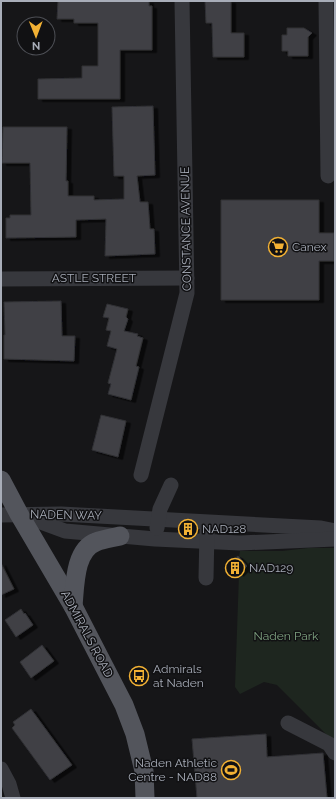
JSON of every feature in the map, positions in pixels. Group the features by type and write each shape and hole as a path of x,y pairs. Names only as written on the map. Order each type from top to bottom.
{"main road":[{"name":"ADMIRALS ROAD","path":"1,480 10,515 73,606 124,705 135,734 144,771 145,798"},
{"path":"73,606 77,567 85,550 94,542 120,536"}],"street":[{"name":"CONSTANCE AVENUE","path":"141,475 187,293 182,1"},
{"path":"326,1 331,130 328,176"},
{"name":"ASTLE STREET","path":"1,279 187,278"},
{"path":"155,539 160,510 171,485"},
{"name":"NADEN WAY","path":"10,515 61,514 321,528 335,531"},
{"name":"NADEN WAY","path":"10,515 65,531 155,539 240,543 335,539"},
{"path":"206,578 207,522"},
{"path":"288,723 329,744 335,753"},
{"path":"1,769 9,784 13,798"}],"green space":[{"name":"Naden Park","path":"308,548 335,548 335,743 277,685 264,682 240,694 235,687 239,574 247,566 243,559 239,557 240,551 282,551"}],"building":[{"path":"58,1 149,1 149,6 152,6 152,50 120,50 120,99 38,99 38,79 82,78 82,66 98,66 98,23 74,23 74,19 57,19"},
{"path":"205,1 231,1 231,33 244,33 244,57 213,57 212,23 206,23"},
{"path":"287,28 304,28 312,33 308,37 308,56 288,56 288,51 282,51 282,35 287,35"},
{"path":"153,106 155,175 137,176 140,202 148,202 150,229 154,229 155,254 105,256 106,219 76,220 76,237 6,238 6,218 10,218 10,215 31,215 30,163 2,163 3,127 67,127 66,181 68,181 68,196 94,196 94,200 124,199 124,176 114,176 112,107"},
{"name":"Canex","path":"221,200 319,200 319,233 334,233 334,261 319,261 319,300 221,300"},
{"path":"61,301 62,336 75,336 74,361 4,359 4,302"},
{"path":"107,304 128,309 126,317 128,319 124,331 138,334 137,336 143,338 136,366 139,367 131,400 108,394 111,384 108,383 117,349 107,346 111,331 106,330 109,318 103,317"},
{"path":"101,415 126,421 118,457 92,450"},
{"name":"NAD129","path":"238,556 247,566 239,574 229,563"},
{"path":"1,563 14,589 1,595"},
{"path":"21,609 33,625 16,637 5,620"},
{"path":"42,645 54,661 31,678 20,662"},
{"path":"31,709 72,765 50,780 12,728 15,725 13,722"},
{"name":"Naden Athletic Centre - NAD88","path":"266,734 267,757 323,753 327,798 197,798 192,739"}],"place":[{"name":"Canex","path":"278,247"},
{"name":"NAD128","path":"188,529"},
{"name":"NAD129","path":"235,568"},
{"name":"Admirals at Naden","path":"139,676"},
{"name":"Naden Athletic Centre - NAD88","path":"231,770"}]}
